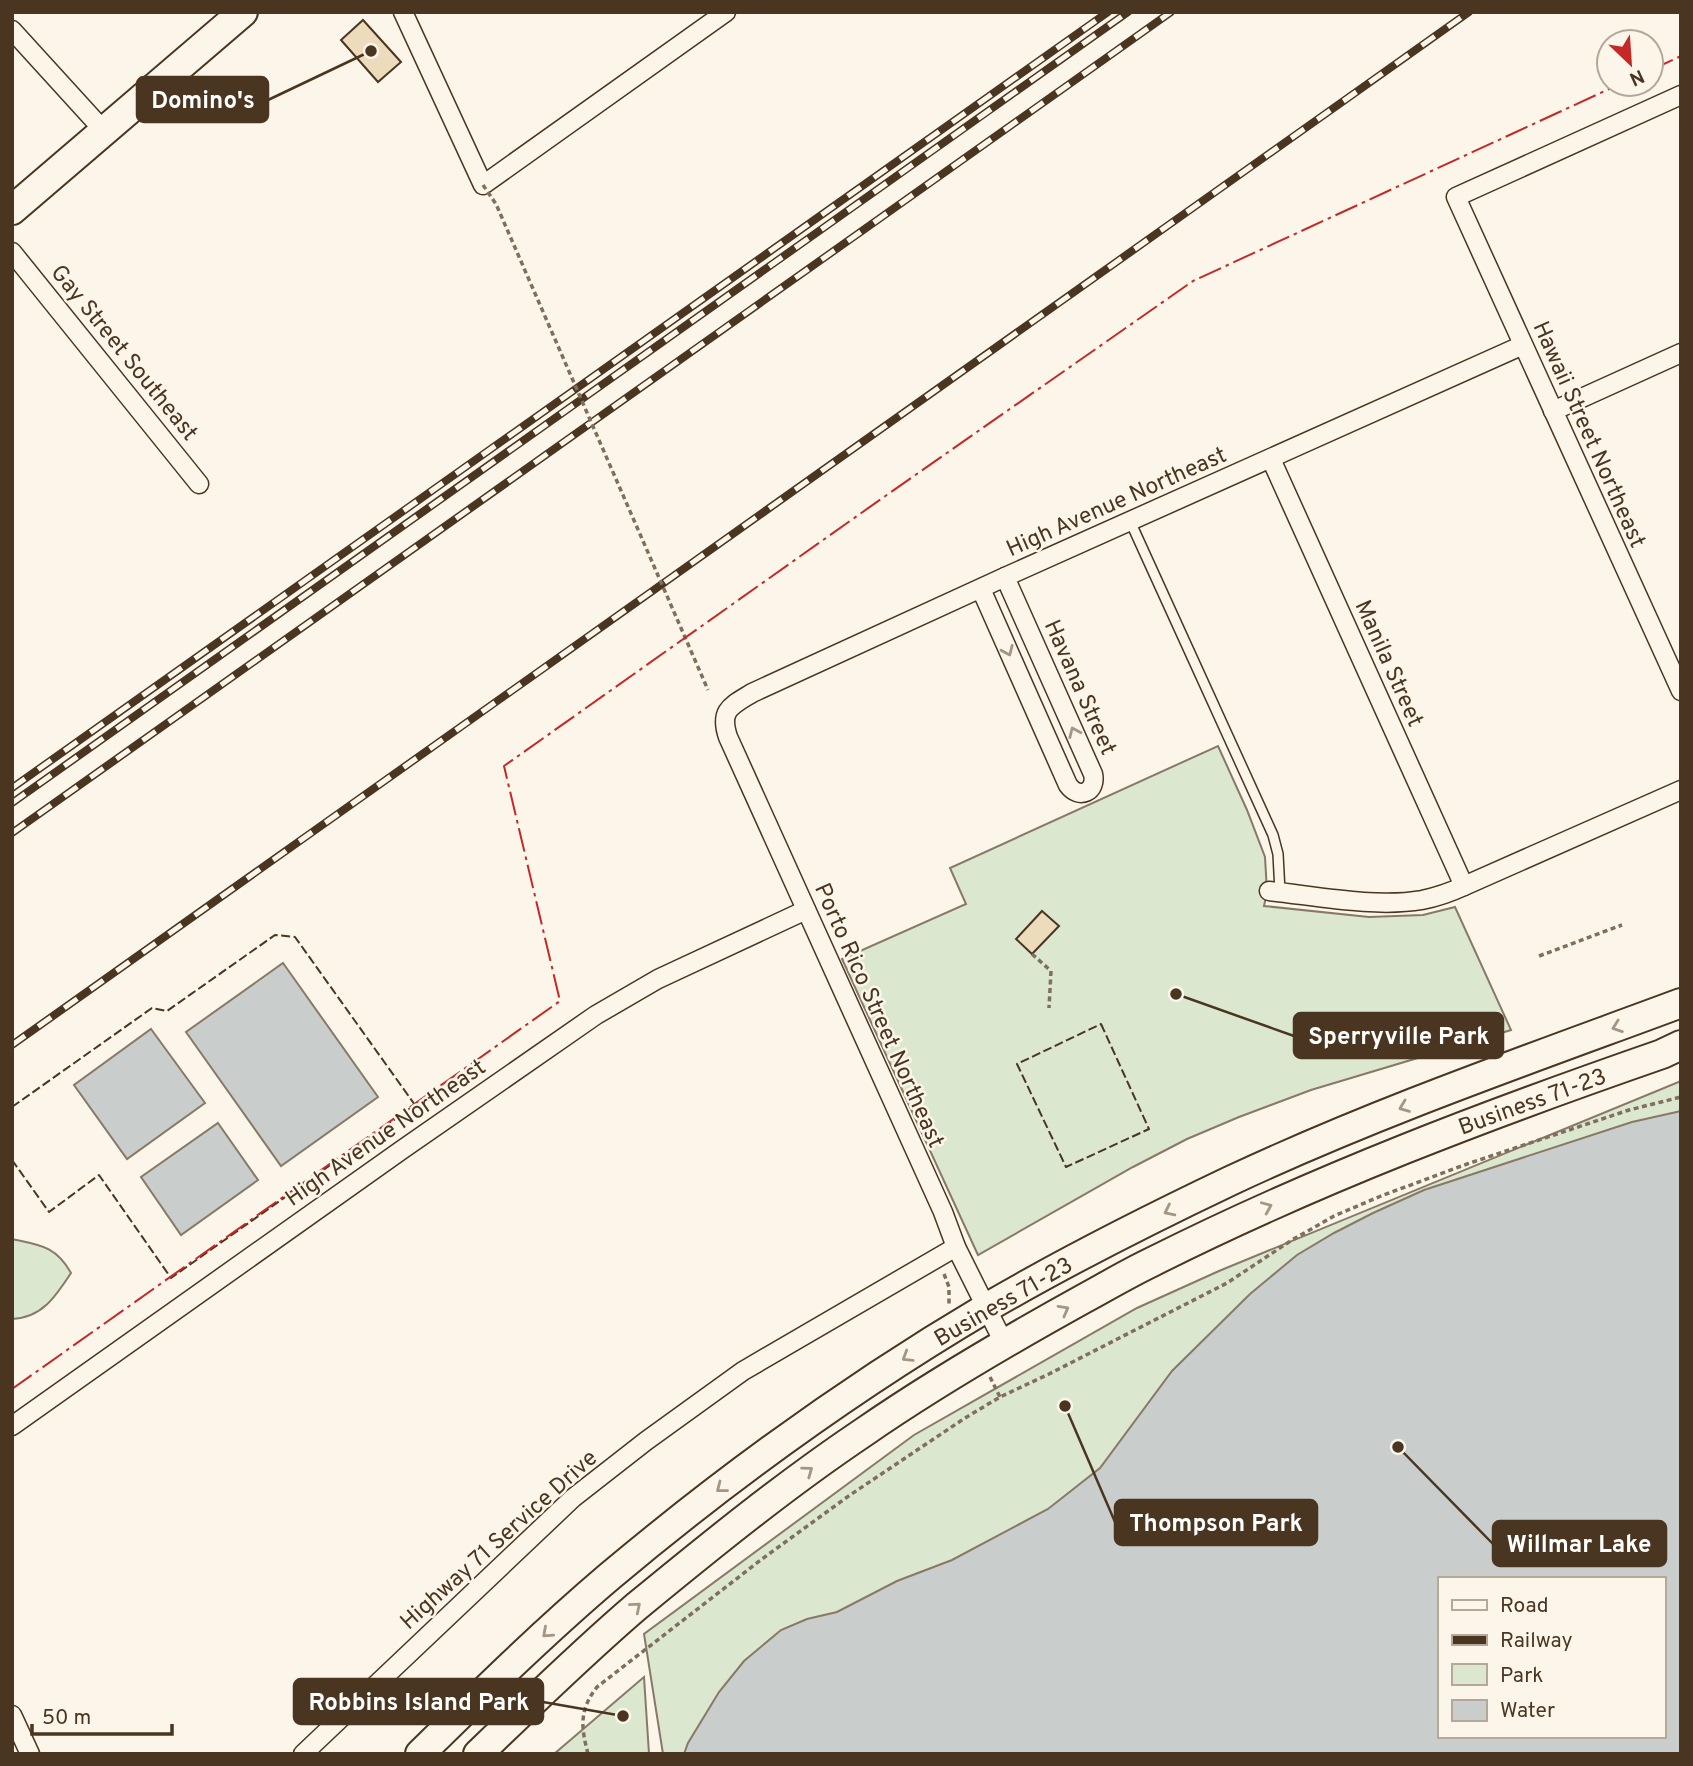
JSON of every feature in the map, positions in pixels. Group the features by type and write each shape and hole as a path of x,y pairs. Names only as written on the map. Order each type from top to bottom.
{"highway":[{"path":"12,210 243,12"},
{"name":"Business 71-23","path":"420,1754 502,1674 610,1577 727,1483 810,1422 986,1308 1139,1226 1348,1128 1681,1003"},
{"name":"Business 71-23","path":"478,1754 635,1608 754,1513 864,1432 1004,1343 1149,1263 1249,1214 1501,1111 1681,1045"}],"street":[{"path":"403,12 483,185 726,12"},
{"path":"12,30 104,131"},
{"name":"Hawaii Street Northeast","path":"1681,95 1456,197 1681,691"},
{"name":"Gay Street Southeast","path":"12,252 199,484"},
{"name":"High Avenue Northeast","path":"730,706 752,693 1005,577 1523,345"},
{"path":"1553,411 1681,353"},
{"name":"Manila Street","path":"1271,459 1464,887"},
{"name":"Havana Street","path":"981,589 1068,785 1073,791 1085,792 1091,788 1093,774 1005,577"},
{"name":"Porto Rico Street Northeast","path":"730,706 724,723 728,737 943,1212 956,1247 1004,1343"},
{"path":"1274,892 1370,902 1398,902 1432,897 1464,887 1681,790"},
{"name":"High Avenue Northeast","path":"12,1426 596,1015 658,979 806,910"},
{"name":"Highway 71 Service Drive","path":"303,1754 573,1498 646,1441 743,1371 956,1247"},
{"path":"12,1715 30,1754"}],"lane":[{"path":"1130,521 1273,835 1278,854 1274,892"}],"path":[{"path":"483,185 496,204 708,690"},
{"path":"1539,956 1622,925"},
{"path":"1032,954 1051,971 1049,1008"},
{"path":"588,1754 583,1712 588,1698 597,1687 850,1494 965,1418 1000,1397 1227,1283 1334,1216 1467,1164 1629,1110 1681,1097"}],"green space":[{"path":"1218,746 1265,857 1267,892 1264,906 1369,917 1423,915 1455,907 1511,1030 1311,1090 1239,1117 1187,1139 1133,1167 978,1255 842,959 966,904 950,868"},
{"path":"1681,1081 1681,1150 1043,1538 735,1754 663,1754 644,1634 914,1435 1137,1308 1219,1271"},
{"path":"12,1239 39,1245 53,1252 71,1273 54,1297 40,1310 23,1318 12,1319"},
{"path":"644,1677 649,1754 554,1754"}],"water":[{"path":"283,963 378,1097 281,1166 186,1032"},
{"path":"151,1029 205,1103 127,1159 74,1085"},
{"path":"1681,1111 1681,1754 684,1754 719,1692 744,1661 781,1630 807,1619 837,1612 897,1581 952,1560 1048,1509 1100,1468 1172,1371 1250,1294 1297,1255 1373,1213 1424,1190 1632,1122"},
{"path":"218,1123 258,1180 181,1235 141,1177"}],"building":[{"path":"363,20 401,62 378,82 341,40"},
{"path":"1042,911 1059,926 1032,954 1016,939"}],"railway":[{"path":"12,788 1108,12"},
{"path":"12,803 1128,12"},
{"path":"12,833 1171,12"},
{"path":"12,1045 1469,12"}],"fence":[{"path":"12,1107 152,1008 167,1011 275,935 295,937 415,1105 171,1278 99,1175 49,1212 12,1160"},
{"path":"1101,1024 1149,1129 1066,1167 1017,1064 1101,1024"}],"power":[{"path":"1665,63 1681,56"},
{"path":"12,1389 560,1001 504,766 1193,281 1595,96"}],"place":[{"name":"Domino's","path":"371,51"},
{"name":"Sperryville Park","path":"1176,994"},
{"name":"Thompson Park","path":"1065,1406"},
{"name":"Willmar Lake","path":"1398,1447"},
{"name":"Robbins Island Park","path":"623,1716"}]}
